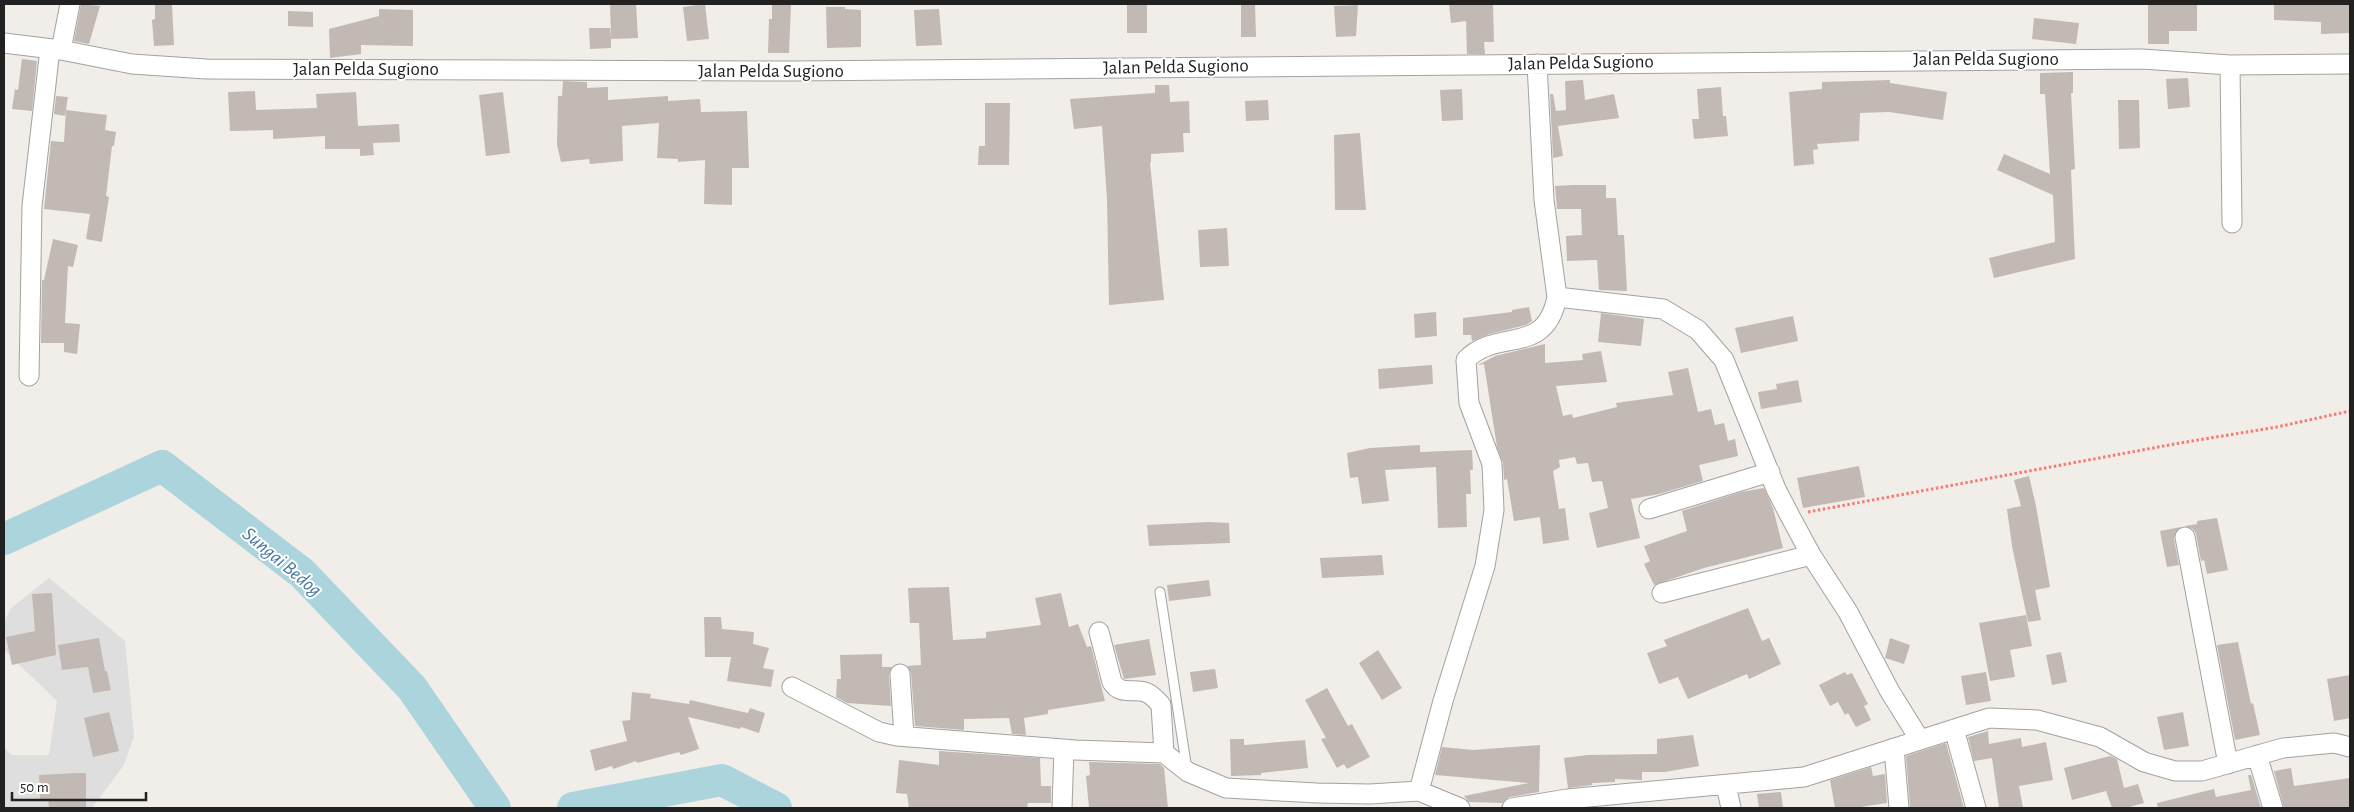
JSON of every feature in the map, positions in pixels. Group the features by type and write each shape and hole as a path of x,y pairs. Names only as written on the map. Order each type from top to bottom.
{"street":[{"path":"29,376 32,206 55,50 70,4"},
{"name":"Jalan Pelda Sugiono","path":"4,44 55,50 132,64 206,70 793,71 2142,58 2230,65 2350,64"},
{"path":"1419,791 1443,700 1485,566 1494,510 1492,464 1469,403 1466,360 1475,350 1532,336 1546,326 1554,311 1557,297 1544,200 1537,64"},
{"path":"2230,65 2232,223"},
{"path":"1557,297 1663,309 1698,330 1724,360 1790,516 1811,556 1848,612 1889,690 1920,740"},
{"path":"1649,509 1770,472"},
{"path":"2186,537 2228,764"},
{"path":"1662,593 1811,556"},
{"path":"1099,632 1112,682 1116,688 1122,691 1145,692 1161,705 1164,753"},
{"path":"900,674 904,736"},
{"path":"792,687 879,732 904,736 1064,749 1164,753 1188,772 1226,788 1370,794 1419,791 1460,808"},
{"path":"1512,808 1567,798 1804,777 1989,718 2037,720 2100,737 2144,762 2175,771 2202,772 2283,748 2334,743 2350,747"},
{"path":"1954,729 1976,808"},
{"path":"1894,748 1899,808"},
{"path":"1062,808 1064,749"},
{"path":"2257,755 2273,808"},
{"path":"1726,785 1731,808"},
{"path":"1623,794 1638,808"}],"lane":[{"path":"1160,592 1188,772"}],"path":[{"path":"1790,516 2180,442 2278,427 2350,411"}],"shaded area":[{"path":"49,578 125,641 134,736 124,765 92,808 4,808 4,748 12,755 49,755 57,701 4,650 4,623 10,609"}],"building":[{"path":"81,4 100,6 89,44 74,41"},
{"path":"155,4 172,4 174,45 154,46 152,20 155,19"},
{"path":"610,4 636,4 638,38 611,39 611,48 590,49 589,28 610,28 611,38"},
{"path":"705,4 709,39 687,41 683,7"},
{"path":"772,4 791,4 789,53 768,53 769,19 772,19"},
{"path":"1127,4 1147,4 1147,33 1127,33"},
{"path":"1241,4 1255,4 1256,37 1241,37"},
{"path":"1449,4 1493,4 1494,42 1484,42 1485,54 1467,54 1466,21 1451,23"},
{"path":"2148,4 2197,4 2197,31 2169,31 2169,44 2148,44"},
{"path":"2274,4 2350,4 2350,33 2321,34 2321,22 2274,20"},
{"path":"1358,5 1356,36 1336,37 1334,6"},
{"path":"826,7 845,7 845,9 861,10 861,47 827,48"},
{"path":"379,9 413,10 413,46 361,45 361,54 330,58 329,29 379,16"},
{"path":"939,9 942,45 916,46 914,10"},
{"path":"288,11 313,12 313,27 288,26"},
{"path":"2034,18 2079,23 2076,44 2032,39"},
{"path":"22,59 37,61 32,111 12,109 15,89 18,90"},
{"path":"2073,72 2073,93 2071,93 2075,169 2071,170 2075,259 1994,278 1989,258 2055,242 2053,195 1997,170 2004,154 2050,174 2045,94 2040,94 2040,73"},
{"path":"2188,78 2190,107 2168,109 2166,79"},
{"path":"1583,80 1585,100 1614,94 1619,118 1558,126 1563,156 1553,158 1550,94 1553,94 1556,111 1566,110 1565,81"},
{"path":"1890,80 1890,83 1947,92 1943,120 1889,112 1860,113 1859,141 1817,144 1818,149 1813,150 1814,164 1794,166 1789,92 1822,89 1822,82"},
{"path":"563,81 587,82 587,88 608,87 608,100 668,96 668,101 700,99 701,112 747,111 749,168 732,168 732,205 704,204 705,160 678,162 678,159 657,158 659,123 622,126 623,161 590,164 589,159 561,162 557,145 558,96 562,96"},
{"path":"1155,85 1169,85 1170,102 1189,101 1190,133 1183,133 1184,152 1151,154 1150,163 1164,300 1109,305 1107,199 1102,126 1074,129 1070,99 1155,93"},
{"path":"1721,87 1723,116 1726,116 1728,136 1694,139 1692,119 1699,119 1697,89"},
{"path":"1462,89 1463,120 1442,121 1440,90"},
{"path":"255,91 256,110 317,108 316,94 356,92 358,126 399,124 400,142 373,143 374,155 360,156 360,149 325,149 325,136 273,139 273,130 230,131 228,92"},
{"path":"503,92 510,153 486,156 479,95"},
{"path":"56,96 68,97 65,116 54,114"},
{"path":"1268,100 1269,120 1246,121 1245,101"},
{"path":"2118,100 2139,100 2140,148 2119,149"},
{"path":"985,103 1010,103 1009,165 978,165 979,146 985,146"},
{"path":"66,110 107,115 105,130 116,132 114,146 112,146 106,196 109,197 102,242 86,239 90,214 44,209 51,141 64,142"},
{"path":"1360,133 1366,210 1335,210 1334,135"},
{"path":"1606,185 1606,198 1616,198 1618,235 1624,235 1627,291 1599,290 1597,260 1567,261 1566,236 1582,235 1581,209 1557,209 1555,186"},
{"path":"1227,228 1229,266 1200,267 1198,230"},
{"path":"53,239 78,245 73,267 68,266 65,323 80,324 77,354 64,352 64,343 41,343 42,280 44,280"},
{"path":"1529,307 1532,321 1526,325 1489,334 1472,341 1471,335 1463,335 1463,318 1512,312 1512,310"},
{"path":"1436,312 1437,336 1415,338 1414,314"},
{"path":"1601,313 1644,319 1641,346 1598,342"},
{"path":"1793,316 1798,341 1741,353 1735,328"},
{"path":"1545,344 1545,363 1583,360 1582,354 1601,351 1607,382 1556,386 1563,416 1572,414 1573,418 1617,407 1616,403 1673,395 1668,372 1688,368 1698,412 1711,409 1715,425 1724,423 1728,441 1735,439 1738,456 1699,465 1703,481 1659,494 1631,499 1640,538 1597,548 1589,513 1608,508 1602,481 1592,482 1588,463 1577,464 1575,457 1559,460 1560,467 1553,471 1559,509 1565,508 1569,540 1543,544 1540,517 1514,521 1507,479 1504,480 1503,463 1497,447 1484,364 1478,365 1495,356"},
{"path":"1432,365 1433,384 1379,389 1378,369"},
{"path":"1798,380 1802,402 1761,409 1758,392 1777,389 1776,384"},
{"path":"1420,445 1420,452 1472,450 1473,470 1470,470 1471,494 1466,494 1467,527 1438,528 1436,467 1385,470 1389,501 1362,504 1358,477 1350,478 1347,453 1370,448"},
{"path":"1859,466 1865,497 1803,508 1797,478"},
{"path":"2029,476 2050,587 2035,590 2041,620 2028,622 2012,546 2007,509 2021,506 2014,480"},
{"path":"1764,488 1773,508 1783,548 1704,568 1654,585 1644,564 1650,561 1644,546 1687,531 1682,511 1741,492"},
{"path":"2217,518 2228,570 2207,574 2204,560 2201,561 2196,534 2193,529 2185,526 2197,524 2197,521"},
{"path":"1229,523 1230,543 1149,546 1147,525"},
{"path":"2181,527 2175,533 2174,539 2179,565 2167,567 2160,531"},
{"path":"1382,555 1384,575 1322,578 1320,558"},
{"path":"1209,580 1211,596 1169,601 1167,585"},
{"path":"949,587 953,640 986,638 986,632 1041,625 1035,598 1061,593 1069,627 1078,624 1087,647 1091,646 1105,701 1048,710 1048,714 1024,718 1026,735 1012,734 1009,718 964,719 964,730 915,726 911,673 907,666 921,665 919,623 910,623 908,588"},
{"path":"52,593 56,655 12,665 6,637 35,631 32,594"},
{"path":"1748,608 1762,641 1769,638 1781,664 1749,679 1747,674 1688,699 1678,677 1659,684 1647,653 1667,646 1664,640"},
{"path":"2026,615 2032,646 2010,650 2015,677 1990,681 1979,623"},
{"path":"704,617 721,617 722,629 754,632 753,644 769,648 763,668 774,670 771,687 727,681 731,657 705,657"},
{"path":"99,638 105,671 107,671 111,690 93,693 88,667 62,670 58,645"},
{"path":"1890,638 1910,645 1904,664 1885,658"},
{"path":"1149,639 1156,675 1124,679 1114,645"},
{"path":"2238,642 2251,704 2253,703 2260,735 2235,740 2217,645"},
{"path":"1378,650 1402,688 1382,700 1359,663"},
{"path":"2061,652 2067,682 2052,685 2046,655"},
{"path":"882,654 882,667 892,667 889,675 891,706 847,703 836,697 837,679 841,679 840,655"},
{"path":"1215,669 1218,688 1193,692 1190,672"},
{"path":"1845,672 1847,675 1852,673 1868,704 1864,706 1871,720 1856,727 1848,713 1845,715 1838,702 1830,706 1819,685"},
{"path":"1986,672 1991,701 1966,705 1961,676"},
{"path":"2350,675 2350,718 2334,721 2327,679"},
{"path":"1327,688 1348,726 1352,724 1370,757 1347,769 1344,764 1337,768 1321,739 1326,738 1305,700"},
{"path":"632,692 651,694 650,698 689,704 690,700 748,713 750,708 765,713 759,733 741,727 740,729 688,717 699,749 681,755 679,752 637,763 636,761 613,769 612,766 595,771 590,750 627,741 622,721 630,720"},
{"path":"109,712 119,751 93,757 84,718"},
{"path":"2183,712 2189,746 2164,750 2157,717"},
{"path":"1988,731 1989,744 2021,738 2022,747 2046,742 2053,780 2019,786 2023,808 1999,808 1992,758 1974,761 1968,737"},
{"path":"1693,735 1699,766 1665,772 1642,772 1642,780 1615,779 1615,782 1592,783 1592,785 1568,788 1564,758 1588,755 1657,754 1657,739"},
{"path":"1230,739 1244,739 1244,745 1305,740 1308,768 1261,773 1261,775 1231,776"},
{"path":"1946,743 1964,808 1910,808 1906,756"},
{"path":"1540,745 1539,792 1510,797 1502,803 1469,802 1464,796 1529,783 1435,775 1442,747 1473,750"},
{"path":"939,751 1040,758 1041,786 1051,786 1051,803 1028,803 1027,808 909,808 907,794 896,793 899,760 939,765"},
{"path":"2110,756 2117,759 2124,788 2138,784 2144,803 2126,808 2112,808 2106,791 2072,800 2064,768"},
{"path":"1089,762 1160,764 1164,768 1168,808 1089,808 1086,776 1090,775"},
{"path":"1871,767 1873,776 1885,774 1887,803 1854,808 1835,808 1830,780"},
{"path":"2291,768 2294,786 2350,778 2350,808 2284,808 2274,771"},
{"path":"86,773 86,808 49,808 48,799 40,799 39,775"},
{"path":"2248,775 2251,775 2261,808 2158,808 2157,803 2214,789 2216,797 2251,790"},
{"path":"1781,792 1783,808 1759,808 1757,794"}],"waterway":[{"name":"Sungai Bedog","path":"4,539 162,466 302,573 412,688 495,808"},
{"name":"Sungai Bedog","path":"573,808 722,780 776,808"}]}
